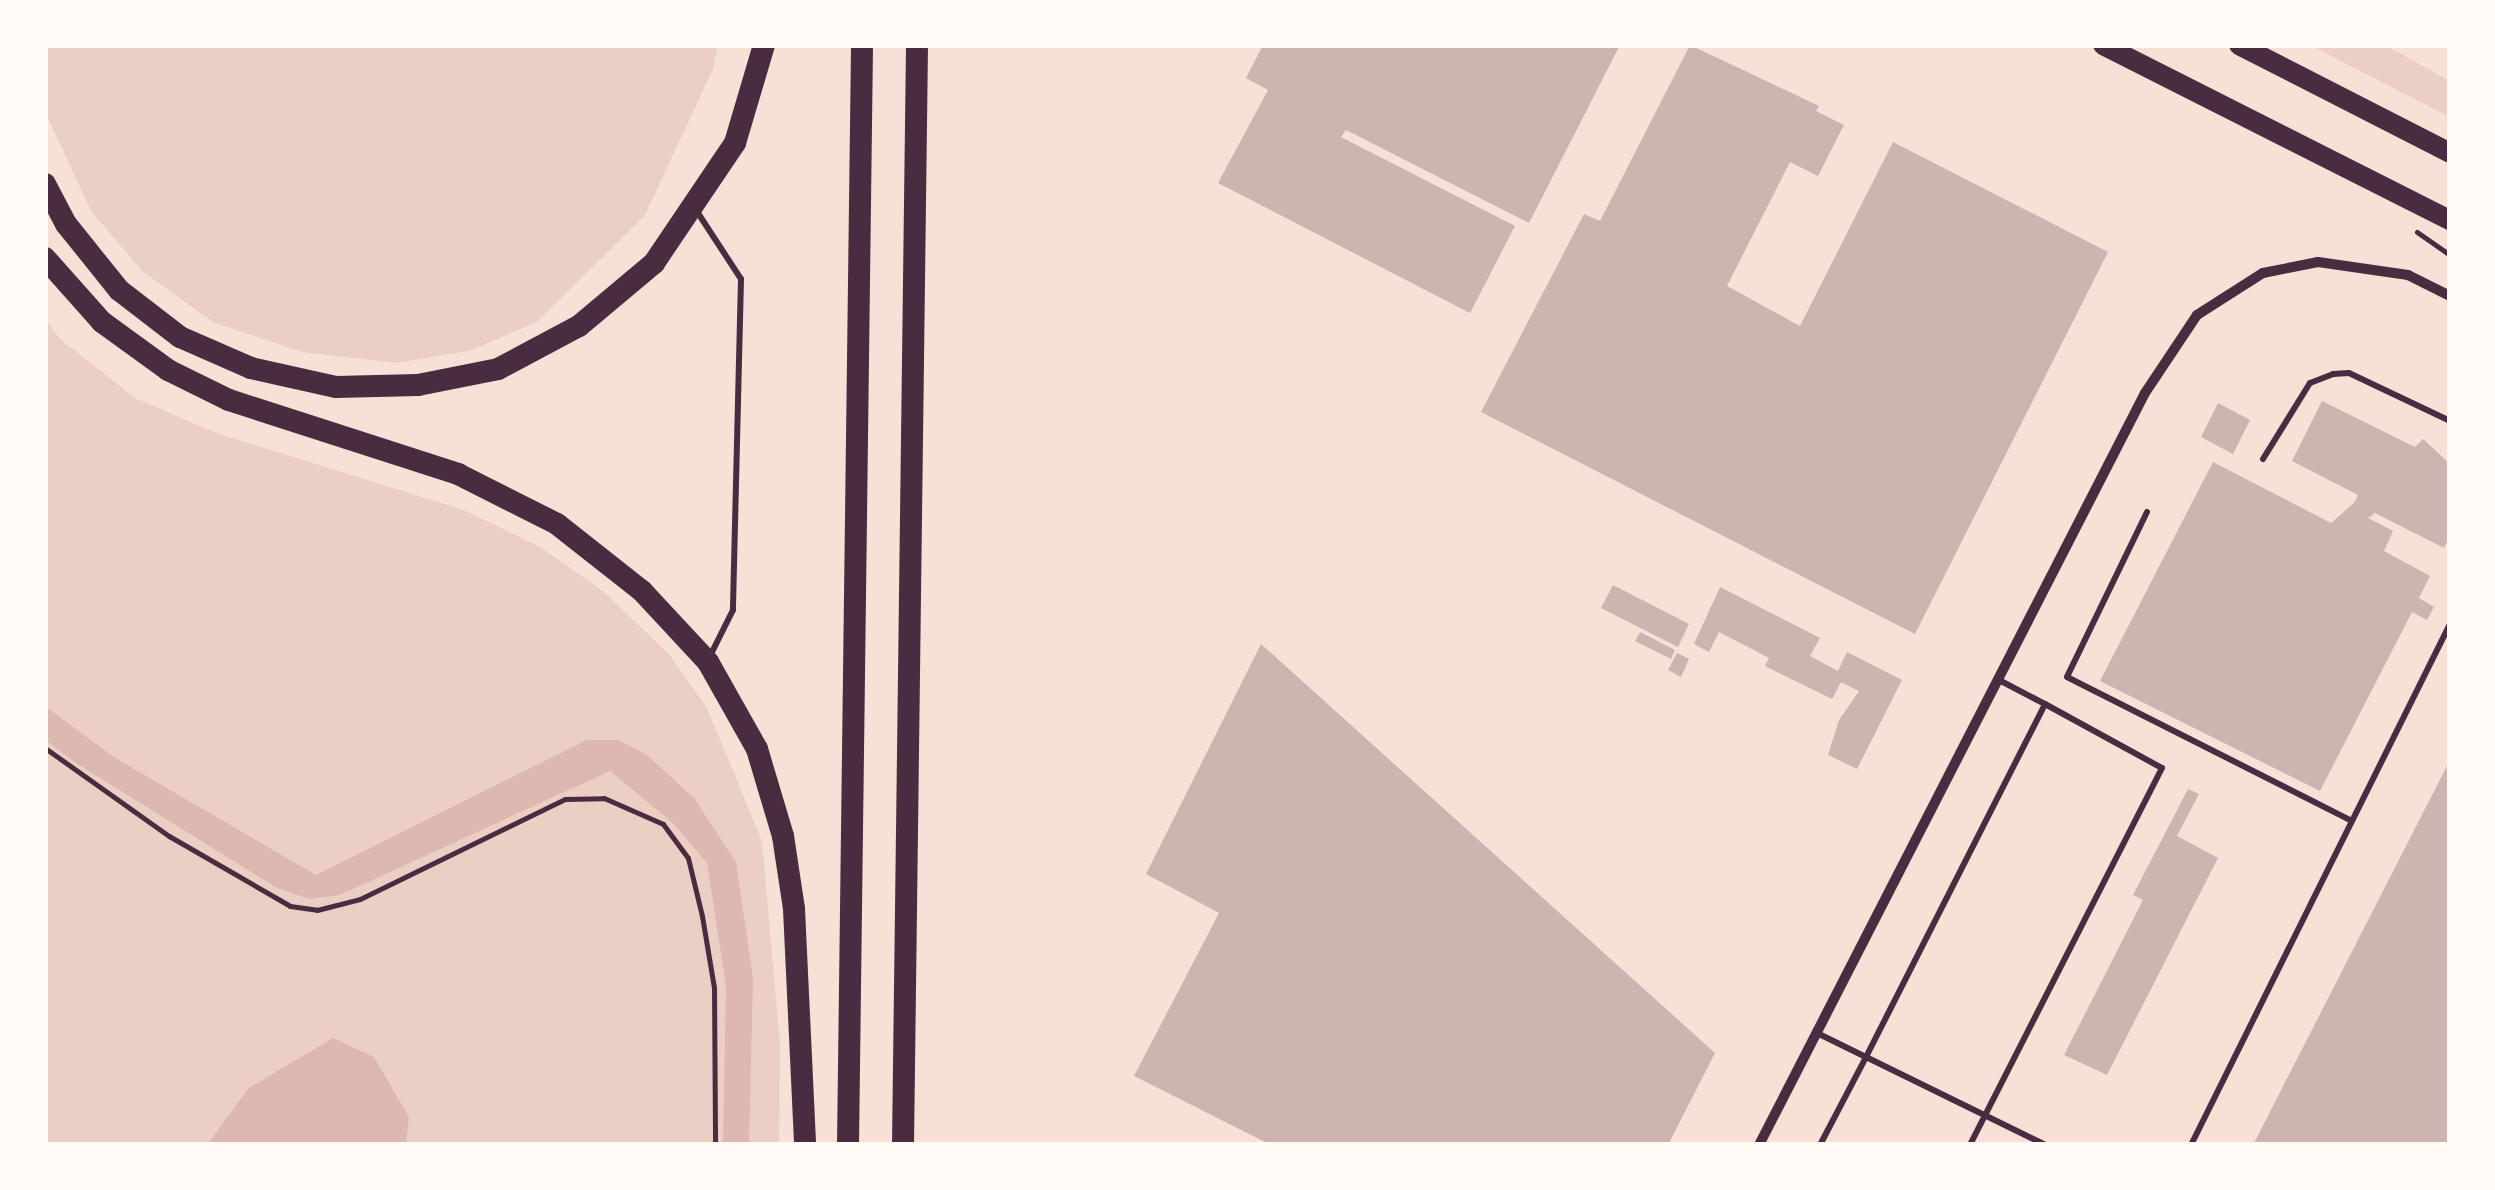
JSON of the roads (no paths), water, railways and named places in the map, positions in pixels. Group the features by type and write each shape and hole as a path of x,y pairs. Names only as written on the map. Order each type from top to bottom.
{"highway":[{"path":"45,184 66,224 119,290 180,337 252,368 336,387 418,385 498,369 579,326 654,263 696,209 735,143 764,45"},
{"path":"848,1145 862,45"},
{"path":"903,1145 917,45"},
{"path":"45,258 102,322 168,370 229,400 458,474 557,524 642,590 708,662 756,748 783,836 794,909 805,1145"}],"main road":[{"path":"2103,45 2450,220"},
{"path":"2239,45 2450,153"}],"street":[{"path":"1759,1145 2144,393 2197,315 2263,273 2318,262 2408,275 2450,296"}],"lane":[{"path":"696,209 741,278 734,610 708,662"},
{"path":"2263,459 2310,383 2332,374 2350,373 2450,421"},
{"path":"2147,512 2067,677 2352,821"},
{"path":"2191,1145 2450,624"},
{"path":"1970,1145 2162,768 1998,680"},
{"path":"1820,1145 2045,704"},
{"path":"1816,1033 2046,1145"}]}
